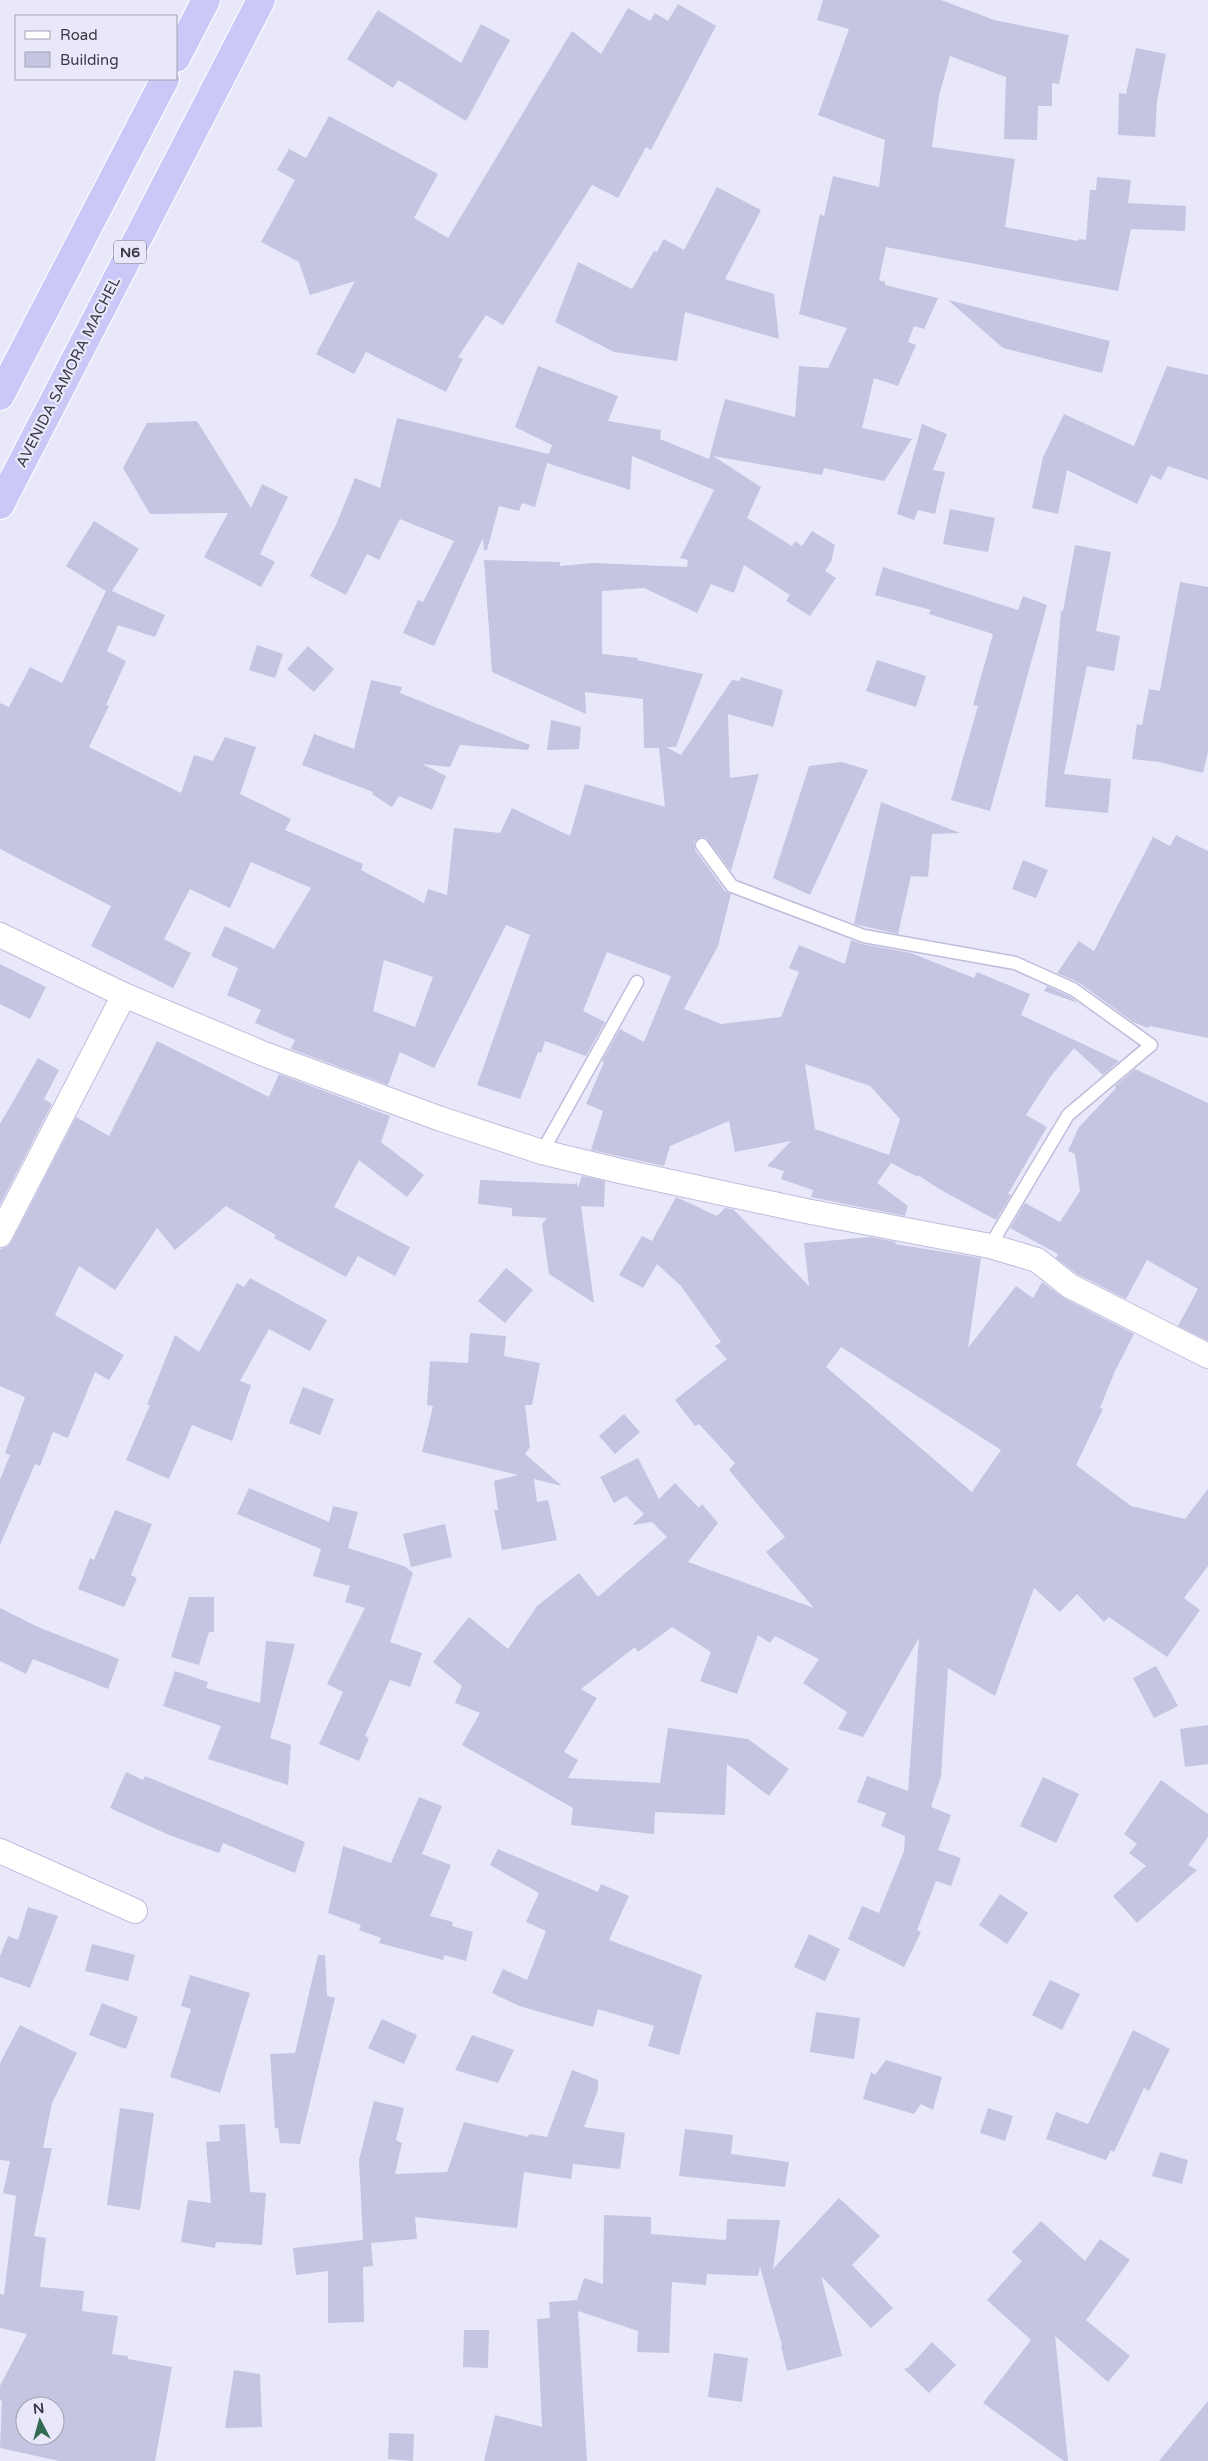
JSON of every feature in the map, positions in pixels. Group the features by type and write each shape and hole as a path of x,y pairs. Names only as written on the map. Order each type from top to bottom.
{"highway":[{"path":"178,54 206,0"},
{"name":"AVENIDA SAMORA MACHEL","path":"0,505 261,0"},
{"path":"0,396 164,80"}],"street":[{"path":"0,935 124,995 273,1058 426,1114 542,1152 620,1171 806,1211 990,1246 1037,1260 1070,1286 1208,1356"},
{"path":"0,1235 124,995"},
{"path":"0,1851 135,1911"}],"lane":[{"path":"702,845 732,886 864,936 1015,963 1073,989 1151,1045 1068,1115 990,1246"},
{"path":"542,1152 637,982"}],"building":[{"path":"823,0 941,0 994,20 1069,35 1059,84 1052,83 1052,106 1038,106 1037,140 1004,139 1006,77 950,56 939,96 932,147 1015,159 1005,227 1078,241 1079,239 1086,240 1090,190 1096,190 1097,177 1131,180 1128,203 1186,206 1185,231 1131,229 1118,291 886,247 879,280 885,282 885,285 938,298 924,329 914,326 908,342 916,345 898,386 874,378 862,428 912,439 884,481 824,468 822,475 713,456 761,487 747,518 792,546 795,541 802,546 812,531 835,545 831,562 825,571 836,578 810,616 786,601 790,595 744,565 734,593 711,584 697,613 644,588 602,591 602,654 638,658 637,660 703,674 676,747 666,747 681,755 732,680 740,681 741,677 783,690 773,727 728,714 730,778 759,774 731,871 706,838 701,837 694,842 695,850 725,891 731,894 718,946 684,1009 721,1024 781,1017 799,972 789,968 799,945 845,964 851,940 862,944 911,953 974,978 977,972 1030,994 1021,1015 1119,1061 1103,1075 1074,1048 1051,1076 1026,1115 1047,1127 1008,1194 1011,1195 996,1220 918,1175 918,1177 891,1163 877,1183 908,1206 905,1216 811,1197 813,1190 781,1179 784,1171 767,1166 791,1141 735,1152 729,1121 670,1146 664,1166 591,1150 603,1111 586,1104 604,1062 602,1061 620,1029 644,1042 671,976 607,952 583,1011 605,1022 586,1056 545,1041 541,1053 538,1052 520,1099 477,1085 530,935 506,925 434,1068 400,1052 388,1085 291,1049 295,1040 255,1023 261,1010 227,995 238,968 211,956 225,926 274,949 311,888 251,862 230,908 190,889 164,939 191,953 173,988 91,946 111,906 0,849 0,703 9,707 30,667 62,683 106,591 66,566 94,521 139,549 112,591 165,615 155,637 118,625 107,651 126,661 106,705 109,706 89,747 181,793 194,755 213,761 225,737 256,747 240,794 291,819 285,830 363,864 361,870 424,903 428,889 447,895 454,828 500,833 512,808 570,836 585,784 665,807 659,748 644,748 643,699 585,692 586,714 492,672 484,560 560,562 560,566 593,563 687,567 688,560 680,558 714,490 632,456 630,490 547,463 535,507 522,503 519,511 499,506 487,550 484,550 483,538 434,646 403,633 418,600 423,602 454,541 400,519 379,560 367,554 346,595 310,576 336,525 355,478 380,488 397,418 549,454 552,445 515,427 538,366 618,396 608,421 661,430 660,439 709,459 725,399 795,417 799,366 828,368 847,328 799,314 820,214 824,216 833,176 879,187 885,140 818,115 849,29 817,20","holes":["384,960 433,977 415,1027 373,1011","805,1064 870,1086 900,1119 889,1155 815,1129"]},
{"path":"678,4 716,26 651,150 646,147 618,198 592,185 503,325 486,315 458,357 463,359 446,392 366,352 354,374 316,354 355,281 310,295 299,262 261,242 295,180 277,170 289,149 306,158 329,116 438,174 414,218 448,238 572,31 601,54 628,8 650,21 655,13 668,21"},
{"path":"378,10 461,63 481,24 510,40 466,121 398,80 393,88 347,59"},
{"path":"1136,48 1166,54 1157,101 1155,137 1118,135 1119,93 1126,94"},
{"path":"717,187 761,210 725,279 774,294 779,339 685,312 677,361 614,352 555,322 578,262 632,289 654,251 657,252 664,239 684,250"},
{"path":"948,300 1110,341 1102,373 1003,348"},
{"path":"1167,366 1208,375 1208,480 1168,466 1161,480 1151,475 1137,504 1067,470 1058,514 1032,508 1043,457 1064,414 1134,446"},
{"path":"197,421 251,508 262,484 288,497 260,554 275,562 261,587 204,557 228,513 150,514 123,468 147,423"},
{"path":"922,424 947,434 933,470 945,472 935,514 918,510 914,520 897,514"},
{"path":"950,509 995,518 988,552 943,544"},
{"path":"1075,545 1111,552 1096,631 1120,636 1114,671 1087,666 1064,774 1111,779 1108,813 1045,807 1061,611 1063,611"},
{"path":"883,567 1018,610 1023,596 1047,605 990,811 951,800 978,706 973,705 993,634 929,614 931,610 875,595"},
{"path":"1180,582 1208,587 1208,752 1203,773 1159,762 1132,759 1137,724 1142,725 1149,689 1160,691"},
{"path":"257,645 283,654 275,678 249,670"},
{"path":"308,646 334,669 314,692 287,669"},
{"path":"877,660 926,676 916,707 866,691"},
{"path":"371,680 402,687 400,693 530,745 528,750 460,745 450,767 422,764 446,776 432,810 399,796 392,807 372,794 373,792 302,765 314,734 354,749"},
{"path":"551,720 581,727 579,749 547,750"},
{"path":"842,762 868,770 810,895 773,878 809,766"},
{"path":"881,802 960,833 932,834 928,877 911,876 898,934 854,924"},
{"path":"1176,835 1208,851 1208,1038 1150,1026 1148,1028 1133,1022 1078,982 1057,973 1079,941 1094,951 1153,837 1170,846"},
{"path":"1023,860 1048,870 1036,898 1012,889"},
{"path":"0,964 46,987 30,1019 0,1004"},
{"path":"1047,986 1069,996 1078,1003 1044,991"},
{"path":"157,1041 269,1097 279,1074 390,1116 381,1142 424,1175 407,1197 359,1160 334,1207 410,1247 395,1276 358,1256 346,1277 274,1238 276,1235 226,1206 175,1250 157,1228 115,1290 79,1266 55,1315 124,1355 109,1380 95,1372 68,1438 53,1432 40,1466 35,1464 0,1545 0,1480 10,1455 5,1453 25,1397 0,1386 0,1249 7,1247 12,1241 76,1117 109,1136"},
{"path":"38,1058 59,1070 44,1099 52,1104 0,1205 0,1124"},
{"path":"1135,1069 1208,1103 1208,1341 1178,1326 1198,1289 1147,1260 1126,1299 1077,1274 1056,1258 1058,1254 1010,1228 1025,1203 1060,1222 1080,1191 1075,1154 1068,1151 1079,1127 1116,1088 1115,1086"},
{"path":"582,1176 605,1181 604,1207 581,1206 594,1303 549,1274 542,1224 547,1218 512,1216 512,1208 478,1204 480,1180 575,1184 577,1182 578,1188"},
{"path":"676,1197 717,1216 725,1208 733,1209 809,1286 804,1243 870,1237 896,1242 895,1244 981,1258 968,1348 1016,1286 1033,1298 1042,1282 1064,1298 1134,1334 1115,1371 1100,1408 1103,1409 1076,1465 1131,1506 1185,1519 1208,1489 1208,1566 1184,1598 1200,1610 1167,1657 1109,1617 1104,1622 1077,1594 1060,1612 1034,1588 995,1696 948,1668 941,1776 931,1807 951,1815 938,1850 961,1858 951,1886 936,1881 917,1930 921,1932 904,1967 848,1939 862,1906 879,1913 904,1851 905,1836 881,1826 886,1813 857,1802 867,1776 908,1791 919,1638 863,1737 838,1729 847,1712 803,1683 819,1659 775,1636 770,1643 758,1635 737,1694 700,1681 711,1652 672,1627 638,1652 635,1647 581,1689 597,1698 564,1752 578,1760 568,1778 660,1783 668,1728 748,1739 789,1769 769,1796 727,1764 725,1815 655,1812 654,1834 571,1825 573,1808 462,1745 480,1713 455,1703 462,1686 433,1662 469,1617 508,1649 537,1606 579,1573 598,1597 667,1537 652,1522 632,1525 644,1514 626,1496 614,1503 600,1477 638,1458 659,1499 675,1483 699,1508 702,1504 718,1523 688,1562 814,1608 766,1552 785,1537 729,1470 735,1463 699,1424 695,1426 675,1400 727,1359 715,1346 721,1342 681,1286 657,1264 643,1288 619,1275 642,1236 652,1241","holes":["841,1347 1001,1450 972,1492 826,1367"]},
{"path":"506,1268 533,1290 505,1323 478,1301"},
{"path":"250,1278 327,1320 310,1351 269,1329 240,1381 251,1385 232,1441 192,1425 169,1479 126,1460 150,1405 147,1405 175,1335 199,1352 237,1283 244,1287"},
{"path":"470,1333 506,1336 504,1356 540,1363 532,1405 525,1405 530,1447 525,1454 562,1486 534,1479 537,1502 548,1500 557,1540 502,1550 494,1510 498,1510 494,1481 518,1475 422,1452 433,1406 427,1405 430,1361 468,1363"},
{"path":"303,1387 334,1399 320,1435 289,1423"},
{"path":"624,1414 640,1432 615,1454 599,1436"},
{"path":"249,1488 329,1522 333,1506 358,1512 348,1548 404,1566 413,1573 390,1642 422,1653 410,1687 390,1680 365,1736 369,1738 359,1761 319,1744 343,1692 327,1684 365,1608 345,1602 350,1586 313,1576 321,1549 237,1514"},
{"path":"115,1510 152,1524 131,1575 137,1578 124,1607 78,1589 90,1558 94,1560"},
{"path":"445,1524 452,1557 411,1567 403,1534"},
{"path":"189,1597 214,1597 214,1632 209,1632 199,1665 171,1657"},
{"path":"0,1608 38,1627 119,1659 108,1689 33,1659 26,1674 0,1661"},
{"path":"266,1641 295,1644 270,1738 291,1745 288,1785 208,1759 221,1726 163,1706 175,1671 208,1682 206,1688 260,1703"},
{"path":"1156,1666 1178,1706 1154,1718 1133,1678"},
{"path":"1208,1725 1208,1764 1185,1767 1180,1729"},
{"path":"126,1772 143,1780 145,1776 305,1842 295,1873 223,1843 219,1853 169,1835 110,1808"},
{"path":"1043,1777 1079,1794 1056,1843 1020,1826"},
{"path":"1161,1780 1208,1814 1208,1837 1188,1865 1197,1870 1137,1923 1113,1896 1146,1866 1129,1853 1137,1844 1124,1834"},
{"path":"419,1797 442,1806 422,1854 451,1865 430,1916 453,1922 452,1926 473,1932 466,1961 444,1955 443,1960 379,1943 381,1938 359,1930 361,1925 328,1913 343,1846 391,1863"},
{"path":"498,1849 598,1892 601,1884 629,1896 609,1940 702,1975 679,2055 648,2046 654,2026 598,2009 593,2027 519,2006 492,1993 503,1969 527,1980 546,1931 526,1922 539,1893 490,1865"},
{"path":"1000,1894 1028,1913 1007,1944 979,1925"},
{"path":"28,1907 58,1916 30,1988 0,1977 0,1956 8,1936 18,1940"},
{"path":"809,1934 840,1949 825,1981 794,1967"},
{"path":"92,1944 135,1955 128,1981 85,1971"},
{"path":"318,1955 325,1955 327,1996 335,1998 300,2144 280,2143 278,2128 275,2128 270,2054 295,2053"},
{"path":"190,1975 250,1993 220,2093 170,2077 191,2009 181,2006"},
{"path":"1050,1980 1080,1994 1062,2030 1032,2015"},
{"path":"102,2003 138,2017 126,2049 89,2035"},
{"path":"816,2012 860,2018 854,2059 810,2052"},
{"path":"382,2019 417,2035 404,2064 368,2048"},
{"path":"20,2025 77,2053 52,2103 43,2148 52,2148 34,2236 46,2238 40,2287 84,2291 82,2311 118,2316 112,2354 172,2367 155,2461 59,2461 0,2448 2,2401 0,2400 0,2386 27,2334 0,2328 0,2294 4,2295 16,2196 3,2193 10,2161 0,2160 0,2063"},
{"path":"1133,2030 1170,2049 1149,2091 1144,2088 1114,2152 1111,2150 1106,2160 1046,2139 1056,2112 1088,2124"},
{"path":"472,2035 514,2050 498,2083 455,2070"},
{"path":"886,2060 942,2077 933,2110 921,2104 914,2114 863,2099 871,2072 875,2075"},
{"path":"572,2070 598,2080 598,2090 584,2127 625,2133 620,2169 573,2164 571,2179 524,2172 517,2228 415,2217 417,2239 371,2243 373,2266 363,2267 364,2322 328,2323 328,2271 296,2275 293,2248 363,2240 359,2160 374,2101 404,2108 396,2140 402,2143 395,2174 447,2172 464,2122 528,2137 529,2134 547,2137"},
{"path":"120,2108 154,2113 140,2210 107,2205"},
{"path":"988,2108 1013,2116 1005,2141 980,2133"},
{"path":"245,2124 250,2192 266,2193 262,2245 216,2242 215,2248 181,2242 188,2200 211,2203 206,2142 220,2141 219,2125"},
{"path":"685,2129 733,2135 731,2154 789,2162 785,2187 679,2176"},
{"path":"1160,2152 1188,2160 1182,2184 1152,2176"},
{"path":"839,2198 880,2236 852,2265 893,2308 871,2328 821,2276 842,2356 787,2371 782,2345 760,2267 758,2276 707,2274 706,2285 672,2282 669,2353 637,2352 638,2331 578,2311 587,2461 484,2461 495,2415 542,2427 537,2319 550,2318 549,2302 577,2300 584,2278 603,2284 604,2215 651,2217 651,2234 726,2240 727,2219 780,2220 773,2269"},
{"path":"1041,2221 1085,2261 1100,2239 1130,2260 1086,2320 1130,2356 1108,2382 1055,2336 1068,2461 1064,2461 983,2403 1031,2340 987,2300 1022,2261 1012,2252"},
{"path":"464,2330 489,2330 488,2368 463,2367"},
{"path":"932,2342 956,2365 929,2393 904,2369 909,2367"},
{"path":"714,2353 748,2358 742,2402 708,2397"},
{"path":"234,2370 260,2374 262,2427 225,2428"},
{"path":"1208,2401 1208,2461 1159,2461"},
{"path":"389,2433 414,2434 413,2461 388,2459"}]}
